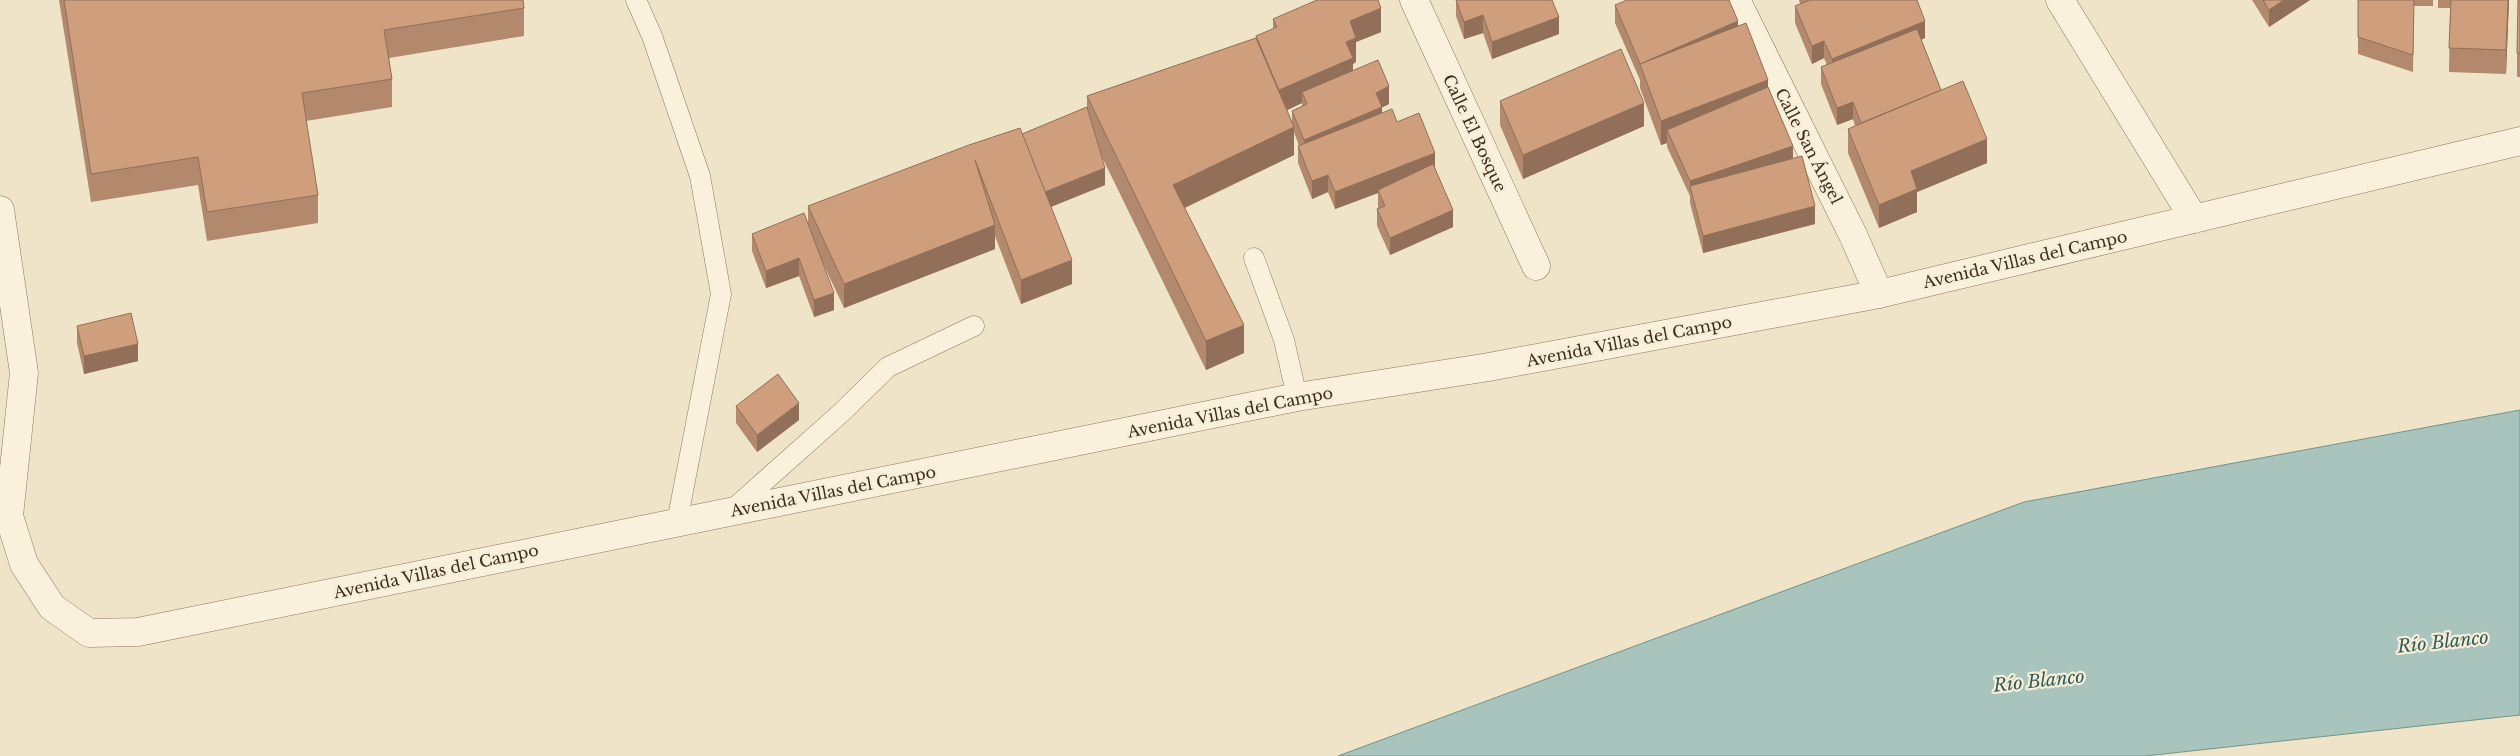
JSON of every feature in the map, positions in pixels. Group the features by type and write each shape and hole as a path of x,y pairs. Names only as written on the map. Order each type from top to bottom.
{"street":[{"name":"Calle El Bosque","path":"1414,0 1536,266"},
{"name":"Calle San Ángel","path":"1736,0 1853,235 1878,294"},
{"path":"2060,0 2194,218"},
{"name":"Avenida Villas del Campo","path":"4,518 24,564 52,607 90,633 138,632 1297,397 1489,367 1878,294 2520,141"},
{"path":"0,210 24,373 4,518"}],"lane":[{"path":"636,0 652,36 700,176 721,294 677,522"},
{"path":"1254,258 1284,340 1297,397"},
{"path":"729,512 841,413 888,367 974,326"}],"water":[{"name":"Río Blanco","path":"2520,410 2520,715 2145,756 1338,756 2024,502"}],"building":[{"path":"64,0 523,0 524,8 384,30 392,79 302,93 318,195 207,212 198,157 91,174"},
{"path":"1317,0 1378,0 1381,8 1350,21 1356,38 1346,42 1353,58 1279,90 1256,36 1277,27 1273,19"},
{"path":"1456,0 1552,0 1559,17 1492,42 1483,15 1464,22"},
{"path":"1627,0 1729,0 1738,21 1640,64 1615,5"},
{"path":"1810,0 1917,0 1925,21 1832,59 1824,41 1812,46 1795,6"},
{"path":"2263,0 2284,0 2269,10"},
{"path":"2358,0 2414,0 2413,55 2358,37"},
{"path":"2451,0 2508,0 2506,50 2449,48"},
{"path":"2518,0 2520,0 2520,53 2517,53"},
{"path":"1746,23 1768,80 1661,121 1640,64"},
{"path":"1917,29 1941,90 1861,123 1853,102 1837,108 1821,67"},
{"path":"1256,38 1294,127 1173,185 1244,325 1206,341 1087,96"},
{"path":"1621,49 1644,103 1523,155 1500,101"},
{"path":"1378,60 1389,86 1376,93 1382,107 1304,140 1292,111 1307,104 1302,92"},
{"path":"1963,81 1987,139 1911,171 1917,189 1879,205 1848,129"},
{"path":"1768,87 1793,146 1690,181 1667,130"},
{"path":"1087,107 1105,168 1045,192 1022,134"},
{"path":"1392,109 1397,122 1419,113 1435,153 1335,192 1328,175 1312,181 1298,146"},
{"path":"1020,128 1072,260 1021,280 975,160 995,225 844,284 808,206 969,145"},
{"path":"1802,156 1815,206 1703,236 1690,186"},
{"path":"1433,164 1453,210 1390,238 1377,209 1385,206 1378,190"},
{"path":"804,213 834,293 814,300 799,258 766,271 752,234"},
{"path":"131,313 138,344 84,356 77,326"},
{"path":"778,374 799,403 757,435 736,406"}]}
